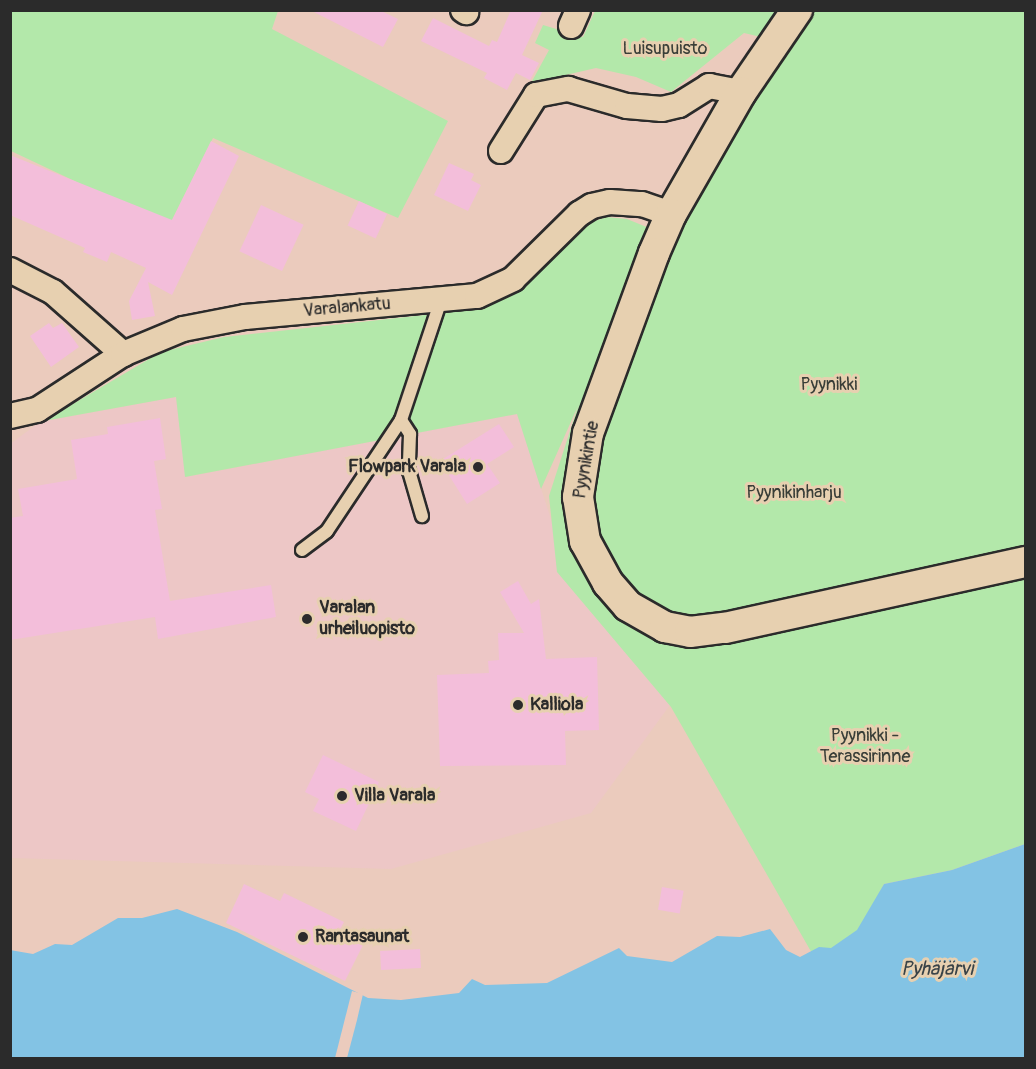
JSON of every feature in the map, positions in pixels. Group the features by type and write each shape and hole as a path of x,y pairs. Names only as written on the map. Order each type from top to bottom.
{"street":[{"name":"Pyynikintie","path":"797,10 741,92 671,214 631,311 588,433 578,497 581,527 592,556 608,583 628,606 676,631 725,628 1026,562"},
{"path":"501,151 536,95 568,89 627,106 662,109 679,105 708,86 741,92"},
{"name":"Varalankatu","path":"10,416 37,410 123,354 153,339 213,321 477,296 513,279 579,214 592,206 610,202 642,204 671,214"},
{"path":"10,270 53,292 123,354"}],"lane":[{"path":"302,550 327,531 401,420 441,300"},
{"path":"401,420 410,434 409,471 422,516"}],"shaded area":[{"name":"Varalan urheiluopisto","path":"176,397 186,477 517,414 570,578 670,705 591,813 391,869 11,858 10,444 40,422"}],"green space":[{"path":"11,11 278,11 272,29 448,121 398,218 213,138 167,230 153,218 11,151"},
{"name":"Luisupuisto","path":"595,11 775,11 761,37 744,33 671,92 636,77 596,68 531,83 549,50 535,43 543,25 583,37"},
{"name":"Pyynikinharju","path":"810,11 1025,11 1025,844 952,870 884,884 855,942 813,955 671,707 557,572 549,496 578,406 541,489 517,414 185,477 176,397 44,421 161,352 224,337 461,311 496,303 526,283 583,225 606,217 627,219 649,228 593,374 662,271 681,220 705,175"}],"water":[{"name":"Pyhäjärvi","path":"1025,844 1025,1058 11,1058 10,950 33,954 55,944 72,945 118,918 142,918 177,909 237,932 368,998 401,1000 459,993 472,979 485,985 547,983 619,948 627,956 672,962 717,936 740,937 770,929 786,950 800,957 819,947 831,948 857,930 884,884 952,870"}],"pier":[{"path":"352,991 363,994 357,1020 347,1058 335,1058"}],"building":[{"path":"310,10 379,10 398,19 383,47"},
{"path":"511,10 543,10 522,55 539,63 530,80 516,73 507,90 484,78 487,73 421,41 433,18 489,46 492,40 497,42"},
{"path":"211,141 239,156 172,295 148,282 155,316 132,320 129,301 146,268 111,252 107,262 83,252 85,248 10,215 10,155 172,220"},
{"path":"449,163 474,174 471,180 481,185 468,211 434,195"},
{"path":"359,201 387,214 376,239 348,225"},
{"path":"261,205 304,225 282,271 239,251"},
{"path":"49,323 53,328 62,323 79,347 51,367 30,336"},
{"path":"160,418 166,459 154,461 162,509 155,510 170,601 271,585 276,617 158,639 155,617 10,640 10,518 23,516 18,489 77,479 71,440 108,434 107,427"},
{"path":"499,424 514,447 487,464 500,483 467,504 440,461"},
{"name":"Kalliola","path":"518,581 531,604 539,599 546,659 597,657 599,730 565,731 566,765 440,766 437,675 489,673 488,661 499,660 498,633 524,633 500,592"},
{"name":"Villa Varala","path":"323,755 379,782 356,831 313,811 319,799 305,792"},
{"name":"Rantasaunat","path":"244,884 280,901 284,893 344,922 339,931 364,943 345,981 226,923"},
{"path":"662,887 684,891 680,913 658,910"},
{"path":"420,949 421,968 381,970 380,951"}],"place":[{"name":"Flowpark Varala","path":"478,467"},
{"name":"Varalan urheiluopisto","path":"307,619"},
{"name":"Kalliola","path":"518,705"},
{"name":"Villa Varala","path":"342,796"},
{"name":"Rantasaunat","path":"303,937"}],"park label":[{"name":"Pyynikki","path":"829,385"},
{"name":"Pyynikki - Terassirinne","path":"865,747"}]}
